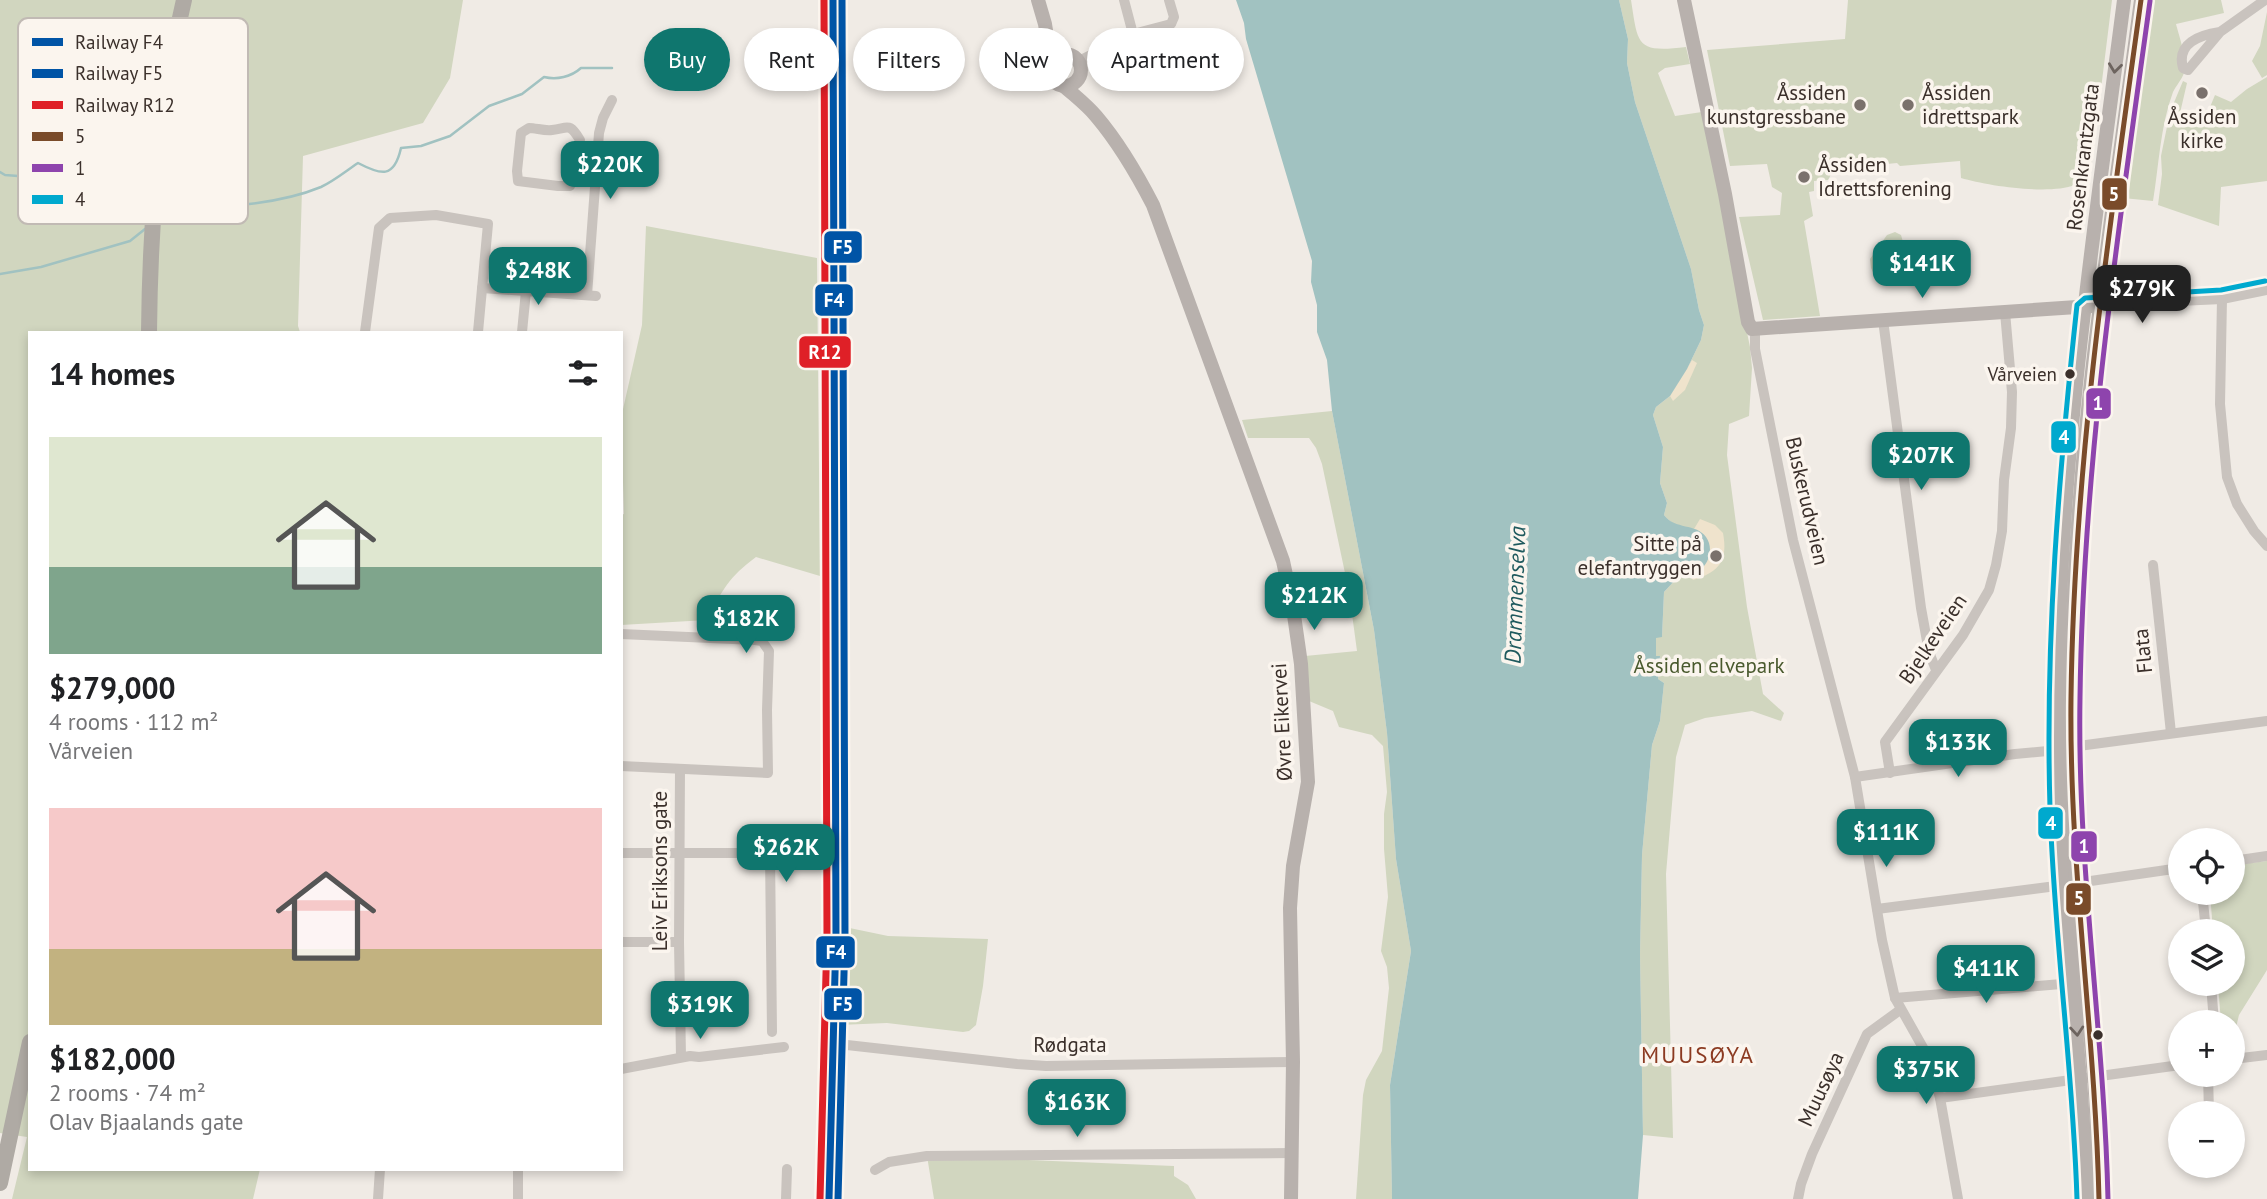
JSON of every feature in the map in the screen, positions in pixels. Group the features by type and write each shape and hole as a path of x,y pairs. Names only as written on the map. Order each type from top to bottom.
{"highway":[{"path":"173,18 177,0"},
{"path":"180,18 184,0"},
{"path":"143,331 146,224"},
{"path":"149,331 152,224"},
{"path":"0,1183 28,1051"}],"main road":[{"path":"1038,0 1046,28"},
{"name":"Buskerudveien","path":"1684,0 1725,194 1748,322 1755,330"},
{"name":"Rosenkrantzgata","path":"2086,1199 2088,1079 2073,983 2059,624 2065,511 2085,307 2124,0"},
{"name":"Rosenkrantzgata","path":"2064,749 2078,525 2101,306 2141,0"},
{"path":"1045,24 1048,28"},
{"path":"1073,58 1082,71 1073,84"},
{"name":"Øvre Eikervei","path":"1080,76 1096,115 1141,182 1160,223 1283,561 1293,608 1301,664 1308,782 1293,866 1290,908 1293,1062 1291,1199"},
{"name":"Øvre Eikervei","path":"1070,91 1096,115"},
{"path":"1755,330 2101,306"},
{"name":"Rosenkrantzgata","path":"2070,884 2099,1199"}],"street":[{"path":"1124,0 1131,28"},
{"path":"1156,28 1171,24 1174,17 1169,0"},
{"path":"2220,33 2265,0"},
{"path":"482,288 591,296 599,133 612,100"},
{"path":"570,186 519,181 517,172 522,133 528,128 550,131 567,127 571,128 580,140"},
{"path":"365,331 379,228 390,218 436,215 488,224 478,331"},
{"path":"2101,306 2222,299 2267,290"},
{"path":"522,331 526,291"},
{"path":"2222,299 2220,404 2227,477 2237,505 2267,546"},
{"name":"Bjelkeveien","path":"1890,773 1885,742 1963,635 1989,590 1996,565 2002,531 2004,480 2011,428 2012,392 2005,313"},
{"path":"1883,320 1921,608 1929,652 1936,670"},
{"name":"Buskerudveien","path":"1755,330 1753,339 1763,398 1793,540 1855,777 1895,998 1926,1053 1940,1098 1958,1199"},
{"name":"Flata","path":"2153,565 2171,733"},
{"path":"623,634 755,640 762,641 769,651 768,773 623,766"},
{"path":"1855,777 2267,721"},
{"name":"Leiv Eriksons gate","path":"680,769 678,853 681,1057"},
{"path":"623,853 770,853 772,1032"},
{"path":"2245,859 2267,856"},
{"path":"1877,909 2168,870"},
{"path":"623,942 679,942"},
{"path":"1895,998 2073,983"},
{"name":"Muusøya","path":"1798,1199 1816,1146 1867,1034 1900,1010"},
{"name":"Rødgata","path":"847,1045 1046,1066 1293,1062"},
{"path":"623,1069 681,1057 784,1047"},
{"path":"2245,1058 2267,1055"},
{"path":"1940,1098 2168,1067"},
{"path":"875,1170 889,1162 927,1156 1291,1153"},
{"path":"786,1199 787,1170"},
{"path":"378,1199 380,1171"},
{"path":"518,1171 518,1199"}],"green space":[{"path":"0,0 463,0 450,78 423,123 303,156 300,331 28,331 28,1171 260,1171 253,1199 12,1199 27,1137 0,1133"},
{"name":"Åssiden elvepark","path":"1619,0 1631,0 1638,36 1642,43 1657,49 1686,47 1690,64 1665,68 1658,73 1675,116 1702,112 1752,368 1749,416 1729,424 1727,455 1747,607 1763,694 1784,713 1781,721 1752,711 1705,718 1685,725 1676,757 1666,874 1673,1138 1643,1135 1640,954 1642,855 1652,745 1660,721 1664,683 1658,679 1660,657 1656,656 1656,637 1662,637 1664,592 1678,577 1690,576 1709,544 1700,533 1669,521 1664,515 1667,503 1660,483 1663,447 1653,415 1656,407 1670,396 1687,369 1701,340 1704,325 1691,269 1635,102 1627,63 1628,39"},
{"name":"Åssiden idrettspark","path":"1848,0 2112,0 2091,170 2075,185 2035,189 1987,184 1961,178 1960,161 1834,169 1828,180 1814,181 1814,191 1809,192 1813,216 1804,221 1820,316 1763,320 1739,217 1780,215 1782,193 1772,187 1767,164 1730,166 1707,50 1845,39"},
{"path":"2150,0 2221,0 2224,13 2176,24 2185,68 2173,92 2165,119 2153,201 2123,198 2127,156 2132,151"},
{"path":"2267,12 2267,75 2262,78 2252,61 2260,46"},
{"path":"2267,77 2267,181 2221,187 2219,226 2158,205 2161,156 2170,112 2183,81 2187,83 2180,113 2188,122 2194,123 2205,119 2215,95 2231,102"},
{"path":"646,226 817,258 820,576 756,557 727,585 707,620 623,625 623,409 642,325"},
{"path":"1895,232 1901,235 1901,249 1894,250 1887,259 1888,271 1874,274 1870,259 1887,235"},
{"path":"1332,411 1374,630 1387,733 1396,859 1411,951 1390,1085 1392,1199 1356,1199 1363,1095 1366,1080 1382,1051 1389,988 1387,967 1381,951 1388,897 1384,849 1387,792 1383,746 1372,735 1339,727 1333,711 1309,701 1305,656 1357,651 1349,592 1322,464 1316,448 1309,438 1248,438 1242,420"},
{"path":"2267,861 2267,970 2242,1010 2220,1010 2219,996 2245,996 2245,919 2212,919 2211,905 2245,905 2245,864"},
{"path":"840,926 888,936 988,939 976,1025 963,1032 887,1023 839,1025"},
{"path":"927,1156 1174,1166 1174,1176 1188,1185 1196,1199 934,1199"}],"sand":[{"path":"1692,360 1697,363 1685,390 1673,401 1670,396"},
{"path":"1700,519 1715,525 1723,533 1724,551 1716,569 1693,580 1690,576 1700,571 1698,530 1694,529"}],"water":[{"name":"Drammenselva","path":"1236,0 1619,0 1628,39 1627,63 1635,102 1691,269 1704,325 1701,340 1687,369 1670,396 1656,407 1653,415 1663,447 1660,483 1667,503 1664,515 1674,523 1702,533 1708,541 1710,551 1708,560 1699,571 1678,577 1664,592 1662,637 1656,638 1656,656 1660,656 1658,679 1664,683 1660,721 1652,745 1642,855 1640,954 1643,1135 1638,1199 1392,1199 1390,1085 1411,951 1396,859 1387,733 1374,630 1332,411 1327,360 1317,332 1317,305 1311,282 1312,261"}],"waterway":[{"path":"248,204 285,198 321,187 358,163 386,172 395,165 401,148 421,146 450,136 489,106 522,94 544,77 564,77 581,68 612,68"},
{"path":"0,172 18,176"},
{"path":"0,274 41,267 130,241 145,229"}],"rail line":[{"name":"R12","path":"820,1199 827,936 824,0"},
{"name":"F4","path":"829,1199 836,936 833,0"},
{"name":"F5","path":"838,1199 845,936 842,0"}],"transit line":[{"name":"5","path":"2099,1199 2071,761 2074,610 2095,348 2141,0"},
{"name":"1","path":"2108,1199 2080,761 2083,610 2104,349 2150,1"},
{"name":"4","path":"2077,1199 2072,1101 2055,906 2049,745 2055,556 2077,305 2085,298 2221,290 2265,281"}],"place":[{"name":"Åssiden kirke","path":"2202,93"},
{"name":"Åssiden kunstgressbane","path":"1860,105"},
{"name":"Åssiden idrettspark","path":"1908,105"},
{"name":"Åssiden Idrettsforening","path":"1804,177"},
{"name":"Vårveien","path":"2070,374"},
{"name":"Sitte på elefantryggen","path":"1716,556"}],"district":[{"name":"MUUSØYA","path":"1698,1055"}]}
